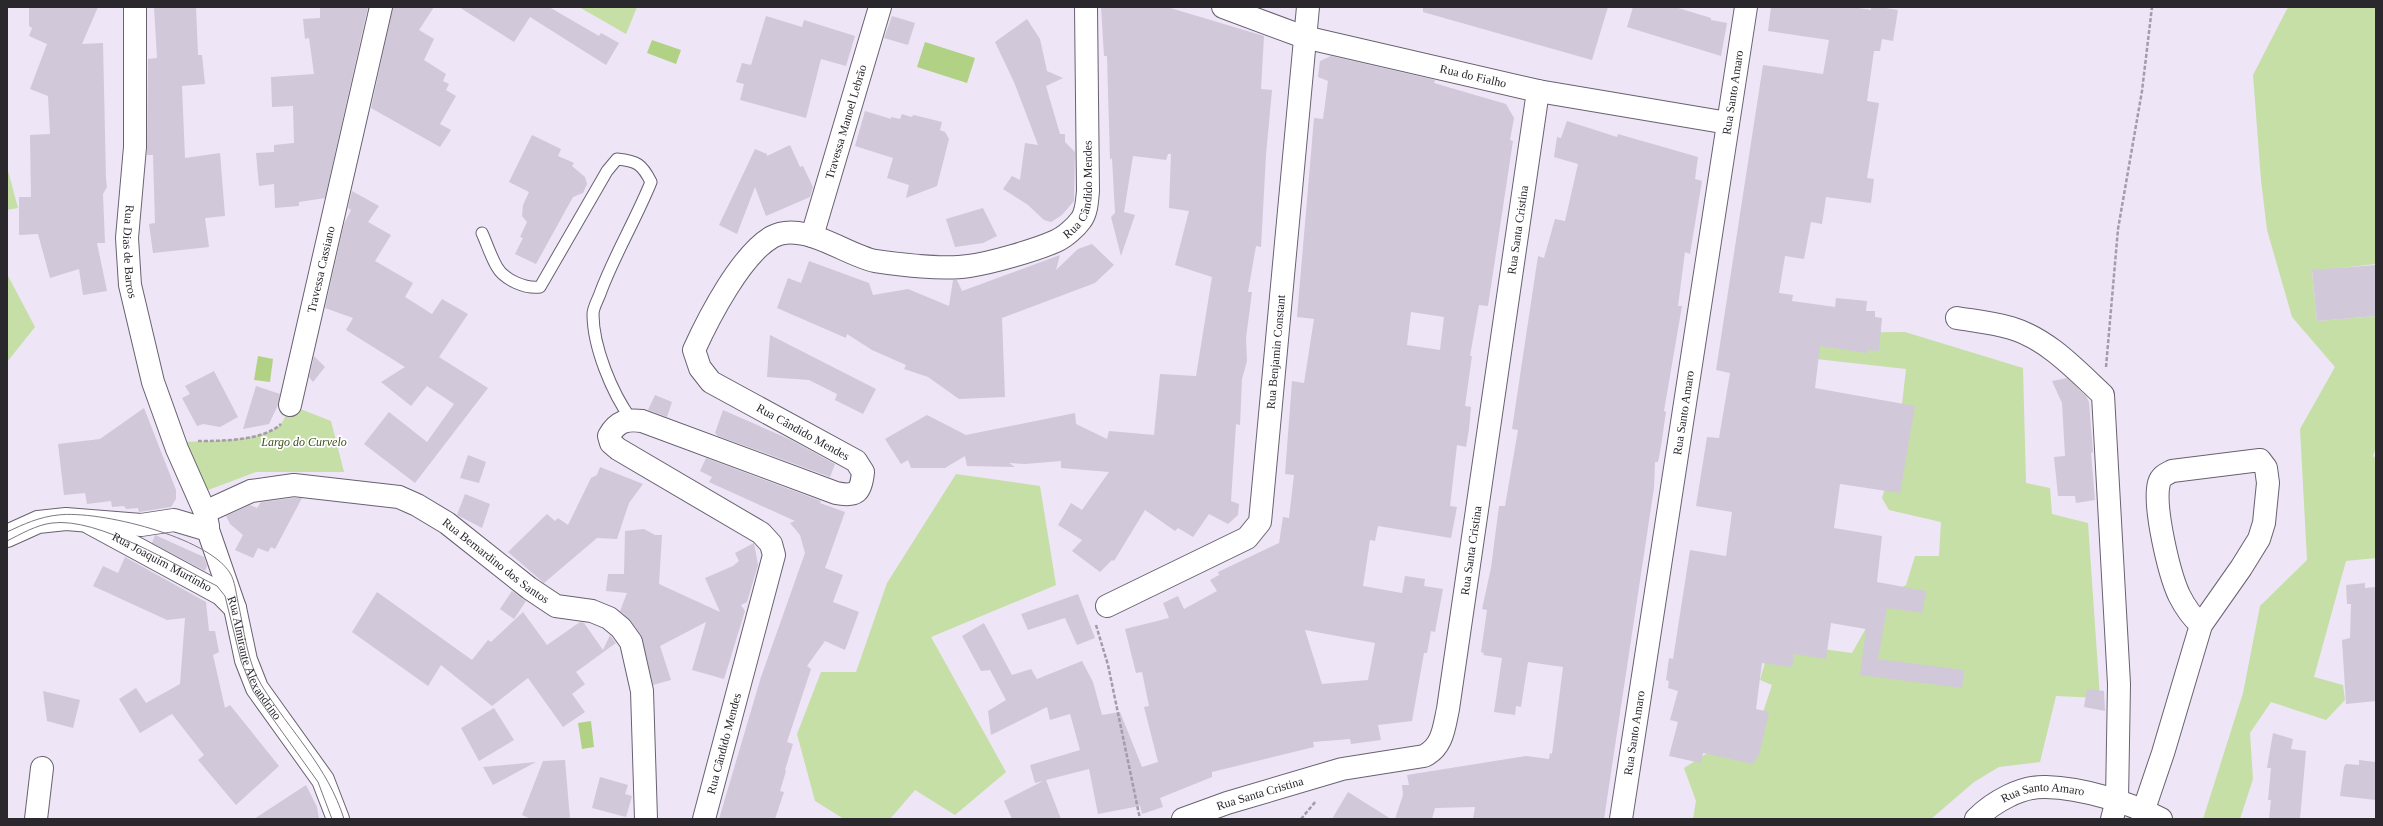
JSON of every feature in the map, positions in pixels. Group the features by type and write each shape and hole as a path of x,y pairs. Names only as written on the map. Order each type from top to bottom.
{"street":[{"name":"Rua Dias de Barros","path":"135,7 135,148 127,254 130,285 153,382 175,442 194,485"},
{"name":"Travessa Cassiano","path":"290,405 381,7"},
{"name":"Travessa Manoel Lebrão","path":"812,236 880,7"},
{"name":"Rua Cândido Mendes","path":"704,819 774,555 771,544 747,524 611,443 609,436 619,422 631,419 642,421 836,493 848,496 861,488 863,472 856,461 711,382 700,368 694,350 717,303 752,254 773,236 790,232 812,236 874,260 923,266 969,266 1057,241 1074,227 1082,219 1088,191 1086,7"},
{"name":"Rua do Fialho","path":"1223,7 1304,38 1538,91 1728,123"},
{"name":"Rua Benjamin Constant","path":"1107,606 1247,538 1260,522 1308,7"},
{"name":"Rua Santo Amaro","path":"1621,819 1746,7"},
{"name":"Rua Santa Cristina","path":"1183,819 1227,803 1342,769 1424,756 1432,752 1438,745 1449,701 1538,91"},
{"path":"1957,318 2012,328 2040,342 2066,360 2103,395 2119,684 2114,810"},
{"path":"2152,815 2163,753 2201,625 2241,568 2259,538 2264,523 2268,483 2266,468 2260,460 2172,471 2163,476 2159,482 2158,494 2161,529 2178,594 2188,613 2201,625"},
{"name":"Rua Almirante Alexandrino","path":"194,485 235,608 251,676 257,688 323,780 338,819"},
{"name":"Rua Bernardino dos Santos","path":"207,521 234,497 251,491 294,485 394,496 417,505 447,523 529,588 556,606 592,612 609,618 621,628 631,642 642,691 646,819"},
{"name":"Rua Joaquim Murtinho","path":"7,536 38,522 66,519 141,525 174,520 207,521"},
{"name":"Rua Joaquim Murtinho","path":"87,521 119,540 221,594 235,608"},
{"path":"36,819 42,768"},
{"name":"Rua Santo Amaro","path":"1976,819 1986,808 2013,794 2045,787 2114,810 2152,815"}],"lane":[{"path":"482,233 498,269 515,282 531,288 540,287 607,171 617,158 634,160 645,170 651,182 639,213 610,269 593,313 599,350 619,402 631,419"}],"path":[{"path":"2103,395 2112,311 2118,229 2142,91 2152,7"},
{"path":"175,442 232,440 272,431 280,425 290,405"},
{"path":"1107,606 1097,617 1096,625 1108,665 1140,819"}],"green space":[{"path":"579,7 637,7 626,34"},
{"path":"2290,7 2376,7 2376,264 2312,271 2317,321 2376,316 2376,447 2373,456 2376,459 2376,558 2346,561 2314,677 2343,685 2345,700 2326,720 2271,702 2250,733 2253,779 2240,819 2203,819 2243,693 2260,606 2307,560 2300,429 2335,367 2292,317 2267,230 2261,180 2253,75 2287,9"},
{"path":"7,167 18,208 7,210"},
{"path":"7,274 35,327 7,362"},
{"path":"1905,332 2023,368 2026,483 2050,488 2052,514 2088,523 2100,698 2056,696 2040,762 1999,767 1974,782 1931,819 1693,819 1696,801 1684,768 1706,754 1731,755 1748,758 1772,685 1760,680 1771,642 1852,653 1883,598 1906,585 1915,556 1939,556 1941,522 1889,510 1882,498 1897,448 1906,369 1807,358 1793,333"},
{"name":"Largo do Curvelo","path":"290,405 331,421 344,472 256,472 200,493 183,442 234,439 262,434 272,430 282,423"},
{"path":"956,474 1040,486 1056,585 931,637 1006,772 955,815 915,790 890,819 844,819 815,801 797,734 821,672 856,672 887,583"}],"shaded area":[{"path":"652,40 681,50 676,64 647,53"},
{"path":"925,42 975,58 967,83 917,67"},
{"path":"258,356 273,359 270,382 254,380"},
{"path":"591,721 594,747 582,749 578,723"}],"building":[{"path":"29,7 98,7 82,44 103,43 107,187 103,194 105,243 97,243 107,291 83,295 79,269 50,278 38,234 19,235 19,197 31,197 30,135 50,134 48,96 30,89 47,44 29,36 32,28 29,26"},
{"path":"154,7 196,7 198,55 202,55 205,84 182,86 185,158 220,153 225,216 205,218 209,247 153,253 149,224 155,223 153,155 147,155 148,59 157,58"},
{"path":"320,7 368,7 325,198 299,202 299,206 275,208 274,184 259,186 256,153 274,152 274,145 294,143 293,106 272,107 271,77 314,74 309,38 305,39 303,19 320,18"},
{"path":"393,7 434,7 419,30 434,39 424,60 446,74 443,81 449,84 446,90 456,96 440,124 451,130 440,147 371,108"},
{"path":"459,7 549,7 599,36 601,33 619,43 606,65 530,17 514,42"},
{"path":"1101,7 1167,7 1264,36 1261,89 1272,90 1266,155 1261,247 1256,246 1248,292 1252,292 1246,338 1247,361 1242,379 1240,425 1236,424 1231,501 1239,504 1238,515 1228,524 1209,514 1193,537 1178,528 1175,531 1145,510 1114,561 1112,560 1100,572 1072,551 1082,540 1058,525 1071,503 1082,510 1109,472 1061,468 1061,461 1025,464 1009,463 1015,467 967,466 965,456 945,468 911,468 908,460 901,464 885,439 927,415 966,435 1075,413 1076,424 1107,439 1109,431 1154,435 1160,374 1196,376 1212,277 1175,265 1189,211 1169,208 1171,154 1168,154 1166,160 1133,156 1124,212 1135,215 1121,256 1111,217 1115,213 1112,158 1110,160 1107,56 1104,56"},
{"path":"1423,7 1608,7 1592,60 1423,12"},
{"path":"1633,7 1675,7 1711,18 1711,20 1727,23 1721,56 1627,27"},
{"path":"1771,7 1852,7 1871,10 1871,7 1879,7 1898,10 1893,41 1882,39 1880,51 1874,51 1867,101 1879,103 1867,178 1874,179 1871,203 1826,197 1822,224 1811,222 1804,259 1785,256 1779,293 1793,295 1792,301 1835,307 1836,298 1867,301 1866,311 1875,311 1875,317 1882,318 1879,351 1867,350 1867,353 1820,346 1815,388 1915,406 1900,493 1840,484 1834,528 1882,536 1877,582 1926,591 1922,613 1887,608 1878,659 1964,670 1962,688 1860,675 1866,629 1831,623 1826,659 1794,654 1792,667 1762,663 1756,709 1769,712 1759,755 1753,764 1703,753 1701,763 1669,756 1678,722 1670,720 1678,691 1668,688 1669,681 1666,680 1669,658 1673,659 1690,550 1726,556 1732,512 1696,506 1707,437 1719,438 1730,373 1716,370 1763,65 1823,74 1829,40 1768,31"},
{"path":"766,16 802,27 804,20 855,36 846,66 821,59 806,118 740,100 744,84 736,82 742,63 751,65"},
{"path":"892,16 915,23 908,45 884,38"},
{"path":"1027,19 1040,39 1047,71 1063,78 1046,86 1060,134 1065,134 1065,142 1075,152 1074,201 1062,215 1051,222 1044,220 1028,205 1003,189 1012,176 1020,180 1025,143 1038,145 1014,82 995,42"},
{"path":"1331,56 1435,80 1434,83 1506,104 1514,118 1510,140 1513,141 1488,306 1479,305 1470,356 1472,356 1465,406 1471,407 1469,429 1466,447 1457,445 1450,506 1457,507 1451,538 1378,526 1375,541 1370,540 1363,586 1402,593 1405,576 1425,579 1424,586 1443,589 1435,632 1431,631 1427,653 1424,653 1412,721 1378,725 1381,740 1351,744 1350,739 1313,742 1314,747 1212,772 1212,777 1160,798 1163,807 1142,814 1140,806 1098,814 1089,769 1046,780 1061,819 1012,819 1004,801 1043,781 1035,783 1030,765 1080,750 1070,714 1050,720 1047,707 991,735 988,711 1006,700 990,670 981,671 962,636 984,623 1012,675 1031,669 1037,679 1082,661 1093,682 1102,715 1120,712 1142,767 1158,762 1144,707 1149,706 1142,672 1136,673 1125,629 1169,618 1163,603 1178,596 1184,609 1217,591 1210,580 1219,575 1218,572 1279,543 1283,517 1289,518 1294,475 1285,474 1292,381 1304,383 1314,319 1297,317 1314,118 1323,119 1328,81 1318,77 1320,61","holes":["1411,312 1444,317 1440,350 1407,345","1305,630 1375,643 1368,680 1322,684"]},
{"path":"865,111 891,119 891,117 900,119 902,114 911,117 914,115 942,122 940,130 945,132 949,139 937,186 906,198 909,185 887,178 893,158 855,146"},
{"path":"1567,121 1617,137 1618,134 1698,157 1695,179 1702,181 1690,254 1685,252 1678,306 1682,306 1664,411 1666,412 1661,446 1658,462 1655,462 1654,488 1604,819 1473,819 1475,807 1435,808 1432,819 1395,819 1403,795 1402,785 1409,785 1407,775 1526,756 1549,759 1550,753 1552,754 1563,667 1528,662 1521,707 1516,706 1515,715 1494,712 1502,658 1483,655 1484,653 1481,652 1487,610 1482,609 1491,568 1499,506 1505,506 1518,430 1512,429 1538,256 1544,258 1555,219 1565,221 1578,164 1554,157 1557,137 1561,138"},
{"path":"532,135 561,149 558,156 574,163 572,166 585,177 587,184 583,193 573,197 536,264 515,254 523,238 520,237 527,222 522,216 523,205 529,192 509,182"},
{"path":"790,145 800,167 803,166 813,187 810,197 766,216 755,187 737,234 719,225 755,149 767,154 767,156"},
{"path":"352,191 379,206 368,222 391,235 375,261 413,283 405,297 432,314 442,299 468,314 439,357 488,388 415,483 364,444 389,412 427,442 454,404 427,386 411,406 381,382 405,367 346,330 353,318 325,308 344,224 351,210 348,208"},
{"path":"983,208 997,236 983,243 955,247 946,219"},
{"path":"1092,244 1114,265 1095,283 1002,318 1005,397 959,399 928,377 904,369 906,365 872,350 847,334 846,338 777,308 788,278 801,283 809,261 869,283 873,295 908,289 949,306 953,280 957,280 962,291 1060,255 1056,270 1078,249"},
{"path":"2376,265 2376,316 2317,321 2312,270"},
{"path":"770,335 876,389 863,414 835,400 837,394 809,380 767,377"},
{"path":"314,356 325,367 313,382 309,377"},
{"path":"214,371 238,417 220,427 203,424 197,426 182,398 190,394 185,386"},
{"path":"2067,378 2086,396 2089,402 2093,452 2091,453 2095,500 2076,503 2075,496 2058,496 2054,457 2065,456 2062,403 2052,381"},
{"path":"256,386 280,394 278,405 269,424 243,429"},
{"path":"655,395 672,402 667,417 648,410"},
{"path":"144,408 176,490 176,499 171,507 139,512 138,508 126,509 124,506 112,507 111,501 87,504 85,493 64,495 58,444 100,439"},
{"path":"723,410 789,439 835,464 830,477 718,436 715,433"},
{"path":"468,455 486,462 479,483 460,478"},
{"path":"706,458 821,501 820,503 845,512 825,568 843,575 833,602 859,612 845,650 825,641 807,666 811,669 787,742 793,744 780,791 784,792 775,819 719,819 761,677 805,553 800,535 790,523 795,521 709,482 712,477 700,471"},
{"path":"600,467 643,484 629,503 617,539 597,538 544,583 508,552 547,514 555,521 558,518 568,525 591,478 597,475"},
{"path":"465,494 490,504 482,528 457,515"},
{"path":"302,498 275,549 271,547 268,552 258,548 253,558 235,550 243,535 230,524 226,516 250,505 257,508 261,502"},
{"path":"644,529 655,535 662,535 659,584 720,612 705,578 733,566 739,561 735,553 754,543 758,565 747,602 741,605 745,611 724,679 692,670 706,622 660,646 671,680 653,685 641,635 631,621 620,611 627,593 606,591 608,574 624,574 625,531"},
{"path":"155,535 204,557 207,566 205,571 152,543"},
{"path":"125,557 206,602 209,631 215,631 219,652 213,655 225,708 230,705 279,766 236,805 198,760 204,755 172,714 140,733 119,699 136,688 146,703 180,684 185,618 167,620 93,586 103,566 118,573"},
{"path":"2365,583 2365,588 2376,587 2376,701 2346,704 2342,640 2350,638 2351,604 2347,604 2346,585"},
{"path":"512,591 526,601 514,619 500,609"},
{"path":"377,592 472,660 488,640 491,642 523,612 547,645 580,622 584,623 603,650 610,635 616,643 576,672 585,684 572,694 585,712 563,727 528,678 492,706 441,665 428,686 352,632"},
{"path":"1078,594 1095,638 1077,645 1065,618 1028,630 1021,614"},
{"path":"2087,689 2104,691 2105,711 2084,707"},
{"path":"43,691 80,700 73,728 47,721"},
{"path":"494,708 514,740 479,761 461,728"},
{"path":"2273,733 2293,739 2291,749 2306,751 2300,819 2269,819 2271,800 2268,800 2271,768 2267,768"},
{"path":"565,760 570,819 531,819 522,815 543,761"},
{"path":"2359,760 2376,762 2376,800 2340,796 2344,767 2346,764 2359,765"},
{"path":"536,762 493,785 483,767"},
{"path":"600,777 628,785 625,794 632,796 626,817 592,808"},
{"path":"306,785 317,807 319,819 254,819"},
{"path":"1348,792 1391,819 1332,819"}],"tram line":[{"path":"7,532 44,517 58,515 99,517 125,522 177,538 200,548 218,560 230,573 233,580 249,656 257,677 273,703 318,766 337,800 344,819"},
{"path":"7,541 46,524 71,523 91,527 136,544 217,586 225,596 241,661 253,691 318,782 332,819"}]}
